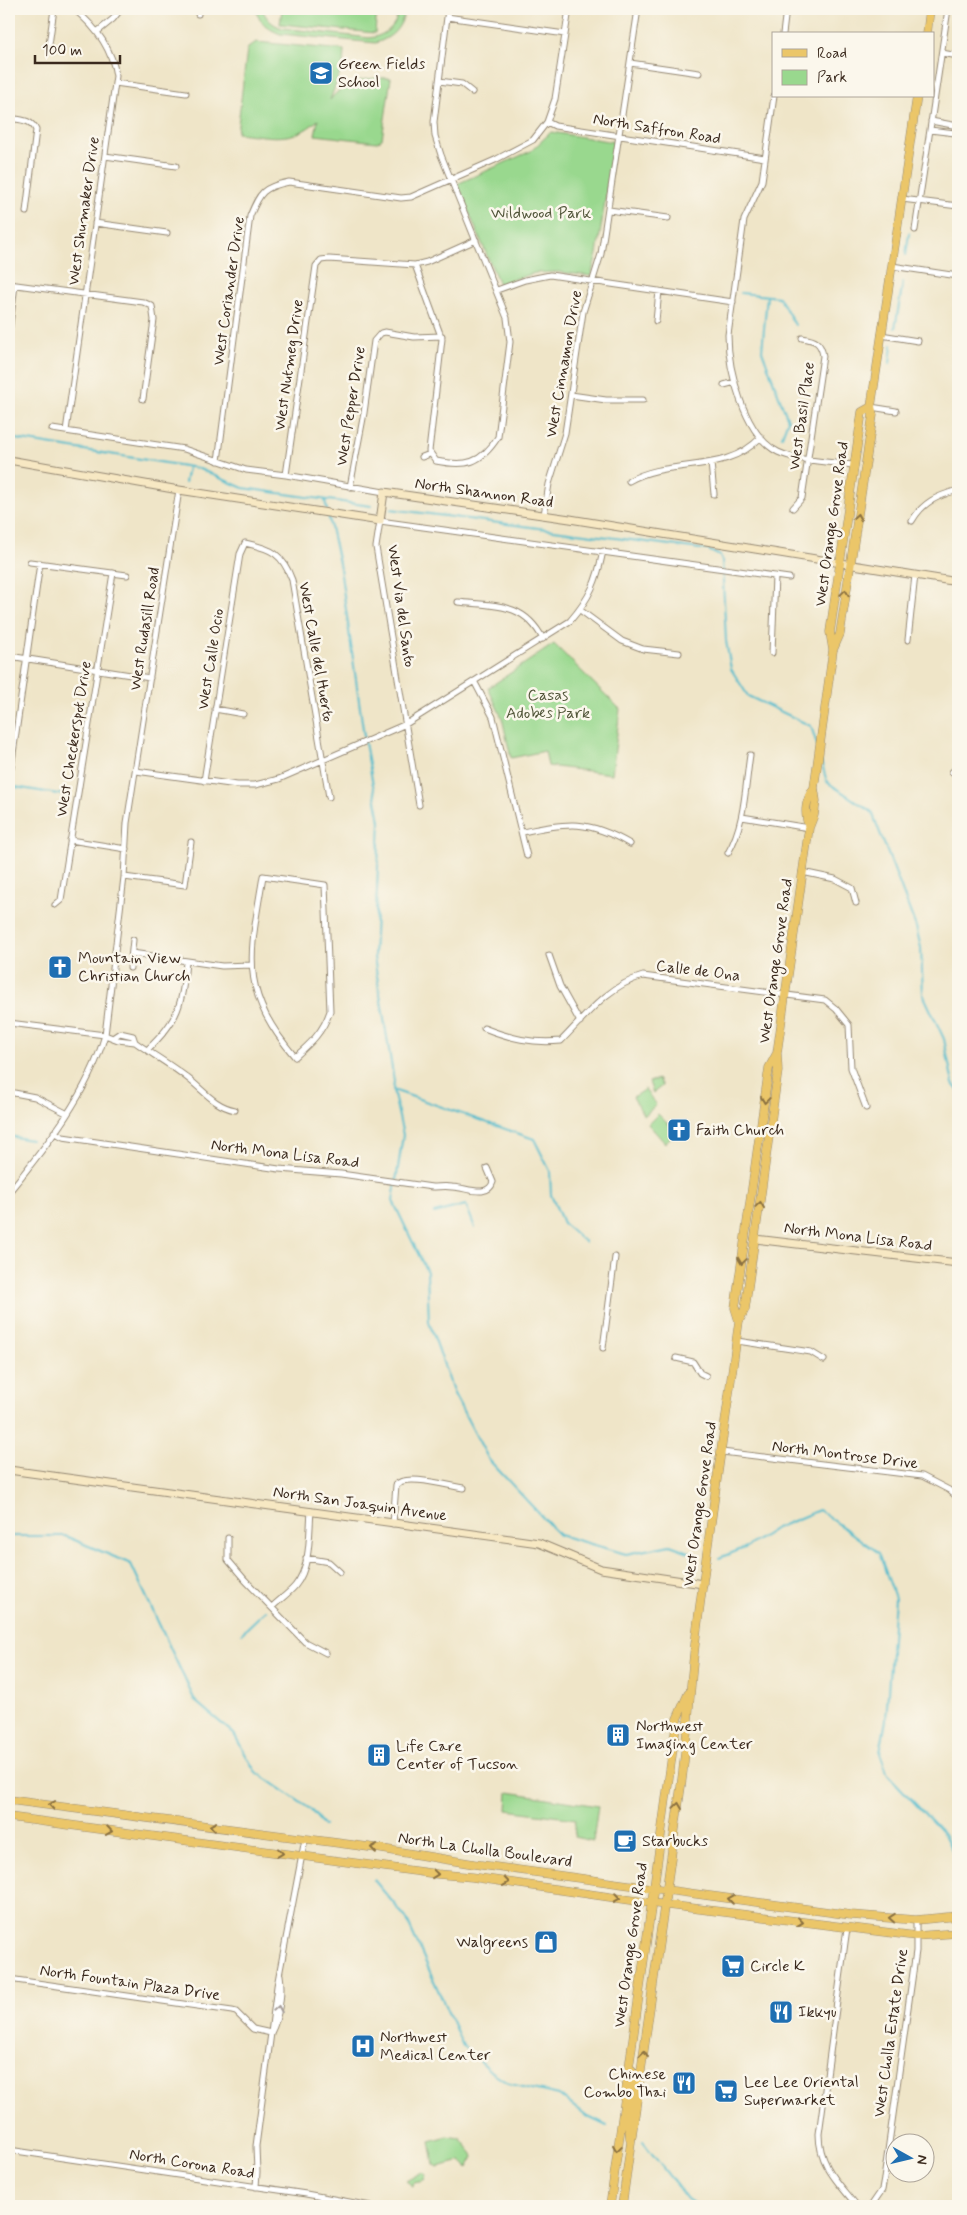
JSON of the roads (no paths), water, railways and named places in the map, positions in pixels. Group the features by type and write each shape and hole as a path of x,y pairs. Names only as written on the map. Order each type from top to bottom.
{"main road":[{"path":"927,32 930,9"},
{"name":"West Orange Grove Road","path":"622,2206 690,1720 690,1690 736,1341 739,1321 745,1309 778,1072 777,1054 809,828 805,814 807,799 814,788 833,650 840,634 873,415 870,407 917,98"},
{"name":"West Orange Grove Road","path":"833,650 830,632 839,563 862,412 870,407"},
{"name":"West Orange Grove Road","path":"739,1321 735,1308 769,1068 777,1054"},
{"name":"West Orange Grove Road","path":"610,2206 652,1888 677,1719 690,1690"},
{"name":"North La Cholla Boulevard","path":"9,1800 411,1853 474,1864 851,1915 916,1920 958,1916"},
{"name":"North La Cholla Boulevard","path":"9,1817 847,1928 916,1936 958,1933"},
{"path":"628,2070 632,2070 634,2076 628,2117 631,2145"}],"street":[{"path":"50,45 54,9"},
{"name":"West Shumaker Drive","path":"66,431 115,83 113,57 97,32 74,9"},
{"path":"97,32 122,9"},
{"path":"448,9 438,81 434,122 435,136 450,179 476,240 497,290 507,318 510,342 498,437 489,450 478,460 463,465 436,461 430,454 429,443 442,355 442,336 415,265 427,262 476,240"},
{"name":"West Coriander Drive","path":"218,461 250,216 258,198 271,186 289,182 401,198 411,197 495,160 533,140 547,122 555,98 569,9"},
{"name":"West Cinnamon Drive","path":"544,515 549,484 563,444 583,312 602,254 638,9"},
{"path":"783,32 786,9"},
{"path":"915,230 948,9"},
{"path":"447,17 565,34"},
{"path":"942,53 958,56"},
{"path":"630,63 699,73"},
{"path":"438,81 462,84 472,92"},
{"path":"115,83 186,93"},
{"path":"774,98 762,181 744,220 728,335 728,353 735,382 752,424 769,446 779,452 854,465"},
{"path":"9,118 35,123 36,134 26,212"},
{"path":"931,121 958,126"},
{"name":"North Saffron Road","path":"547,122 555,126 765,158"},
{"path":"930,130 955,133 958,131"},
{"path":"105,156 176,166"},
{"path":"902,199 958,206"},
{"path":"609,210 668,218"},
{"path":"95,223 167,233"},
{"name":"West Nutmeg Drive","path":"286,475 313,275 316,266 320,260 329,259 415,265"},
{"path":"892,266 958,276"},
{"path":"497,290 525,280 550,276 733,302"},
{"path":"9,332 12,284 86,293 154,305 154,320 143,399"},
{"path":"656,321 659,291"},
{"name":"West Pepper Drive","path":"350,486 364,413 374,341 378,333 385,332 414,337 442,336"},
{"path":"881,335 918,341"},
{"name":"West Basil Place","path":"793,508 802,498 823,356 820,345 816,341 802,338"},
{"path":"724,385 735,382"},
{"path":"571,395 606,400 643,400"},
{"path":"870,407 896,411"},
{"name":"North Shannon Road","path":"52,429 184,449 246,470 544,515 958,582"},
{"path":"629,481 644,472 711,463 740,455 761,437"},
{"path":"422,457 430,454"},
{"path":"9,460 179,490 380,521 789,578"},
{"path":"711,463 714,494"},
{"name":"West Rudasill Road","path":"9,1192 54,1132 80,1092 98,1060 105,1035 124,877 127,823 179,490"},
{"path":"912,521 919,509 936,496 958,490"},
{"name":"West Via del Santo","path":"384,492 376,547 419,805"},
{"name":"West Calle Ocio","path":"204,781 240,554 245,543"},
{"name":"West Calle del Huerto","path":"245,543 264,547 275,552 286,563 292,580 329,797"},
{"path":"136,771 237,785 255,785 279,779 406,724 570,621 580,610 594,587 603,551"},
{"path":"30,562 127,575"},
{"path":"11,768 40,563"},
{"name":"West Checkerspot Drive","path":"54,905 61,900 113,573"},
{"path":"908,640 915,575"},
{"path":"772,653 775,576"},
{"path":"458,602 505,607 519,611 532,621 543,639"},
{"path":"580,610 622,641 644,649 679,653"},
{"path":"9,656 150,678"},
{"path":"474,681 493,717 523,832 527,856"},
{"path":"216,709 243,714"},
{"path":"9,736 16,737"},
{"path":"728,853 736,839 742,817 750,755"},
{"path":"952,772 958,767"},
{"path":"742,817 809,828"},
{"path":"523,832 561,824 589,827 609,832 630,844"},
{"path":"70,840 126,849"},
{"path":"124,877 185,885 191,842"},
{"name":"West Orange Grove Road","path":"802,872 835,879 852,888 856,903"},
{"path":"263,876 325,885 330,1011 326,1023 317,1037 294,1057 268,1022 257,997 251,965 251,950 263,876"},
{"path":"130,968 134,940"},
{"path":"132,954 222,966 251,965"},
{"path":"550,955 560,986 580,1022"},
{"path":"147,1050 162,1035 175,1017 182,998 186,962"},
{"name":"Calle de Ona","path":"484,1028 508,1038 545,1043 561,1042 607,994 626,981 643,976 825,1000 836,1008 849,1025 851,1068 866,1108"},
{"path":"9,1022 114,1037 120,1033 133,1036 135,1042 190,1080 214,1102 224,1108 235,1110"},
{"path":"9,1092 35,1097 66,1113"},
{"name":"North Mona Lisa Road","path":"54,1132 63,1137 139,1148 432,1187 453,1186 476,1191 491,1188 493,1182 487,1168"},
{"name":"North Mona Lisa Road","path":"755,1239 958,1263"},
{"path":"602,1348 615,1257"},
{"path":"736,1341 811,1352 824,1360"},
{"path":"676,1358 693,1362 700,1373 706,1376"},
{"name":"North Montrose Drive","path":"722,1452 922,1476 950,1490 958,1498"},
{"name":"North San Joaquin Avenue","path":"9,1470 539,1543 601,1569 703,1584"},
{"path":"392,1524 396,1485 399,1481 408,1479 464,1488"},
{"path":"272,1607 295,1586 301,1577 306,1558 311,1511"},
{"path":"228,1538 228,1560 245,1580 305,1642 326,1653"},
{"path":"306,1558 328,1562 340,1572"},
{"path":"256,2187 258,2172 256,2146 277,1986 305,1839"},
{"name":"West Cholla Estate Drive","path":"871,2206 882,2190 884,2179 915,1961 916,1920"},
{"path":"847,1928 819,2134 819,2148 824,2163 857,2206"},
{"name":"North Fountain Plaza Drive","path":"9,1978 232,2011 236,2012 253,2029 271,2033"},
{"name":"North Corona Road","path":"9,2150 371,2206"}],"waterway":[{"path":"906,255 909,233"},
{"path":"895,328 903,282"},
{"path":"741,293 779,297 795,325"},
{"path":"767,296 762,351 788,420 782,436"},
{"path":"890,363 892,345"},
{"path":"9,438 197,468 243,488 371,506"},
{"path":"185,483 188,467"},
{"path":"325,500 327,510"},
{"path":"391,509 708,550 720,556 722,560 726,641 731,669 748,696 811,726 817,745"},
{"path":"328,514 340,568 365,743 380,821 374,957 394,1081 393,1090 403,1135 393,1201 427,1272 429,1322 454,1394 489,1460 559,1535 626,1554 670,1545 692,1553"},
{"path":"821,761 827,782 872,812 916,927 921,948 923,994 944,1039 953,1084 958,1090"},
{"path":"9,786 70,796"},
{"path":"393,1090 534,1139 550,1171 551,1195 563,1223 585,1242"},
{"path":"9,1136 31,1140"},
{"path":"434,1213 466,1205 475,1228"},
{"path":"719,1558 747,1547 776,1528 819,1510 879,1553 895,1598 886,1720 880,1753 888,1775 944,1834 958,1863"},
{"path":"9,1538 11,1536 65,1536 131,1564 195,1701 234,1734 255,1771 310,1809 324,1826"},
{"path":"242,1633 266,1610"},
{"path":"374,1880 406,1918 463,2046 488,2069 510,2084 559,2095 586,2116 607,2126"},
{"path":"643,2142 687,2199 698,2206"}],"place":[{"name":"Green Fields School","path":"321,73"},
{"name":"Mountain View Christian Church","path":"60,967"},
{"name":"Faith Church","path":"679,1130"},
{"name":"Northwest Imaging Center","path":"618,1735"},
{"name":"Life Care Center of Tucson","path":"379,1755"},
{"name":"Starbucks","path":"625,1841"},
{"name":"Walgreens","path":"546,1942"},
{"name":"Circle K","path":"733,1966"},
{"name":"Ikkyu","path":"781,2012"},
{"name":"Northwest Medical Center","path":"363,2046"},
{"name":"Chinese Combo Thai","path":"684,2083"},
{"name":"Lee Lee Oriental Supermarket","path":"726,2091"}],"park label":[{"name":"Wildwood Park","path":"541,213"},
{"name":"Casas Adobes Park","path":"548,704"}]}
